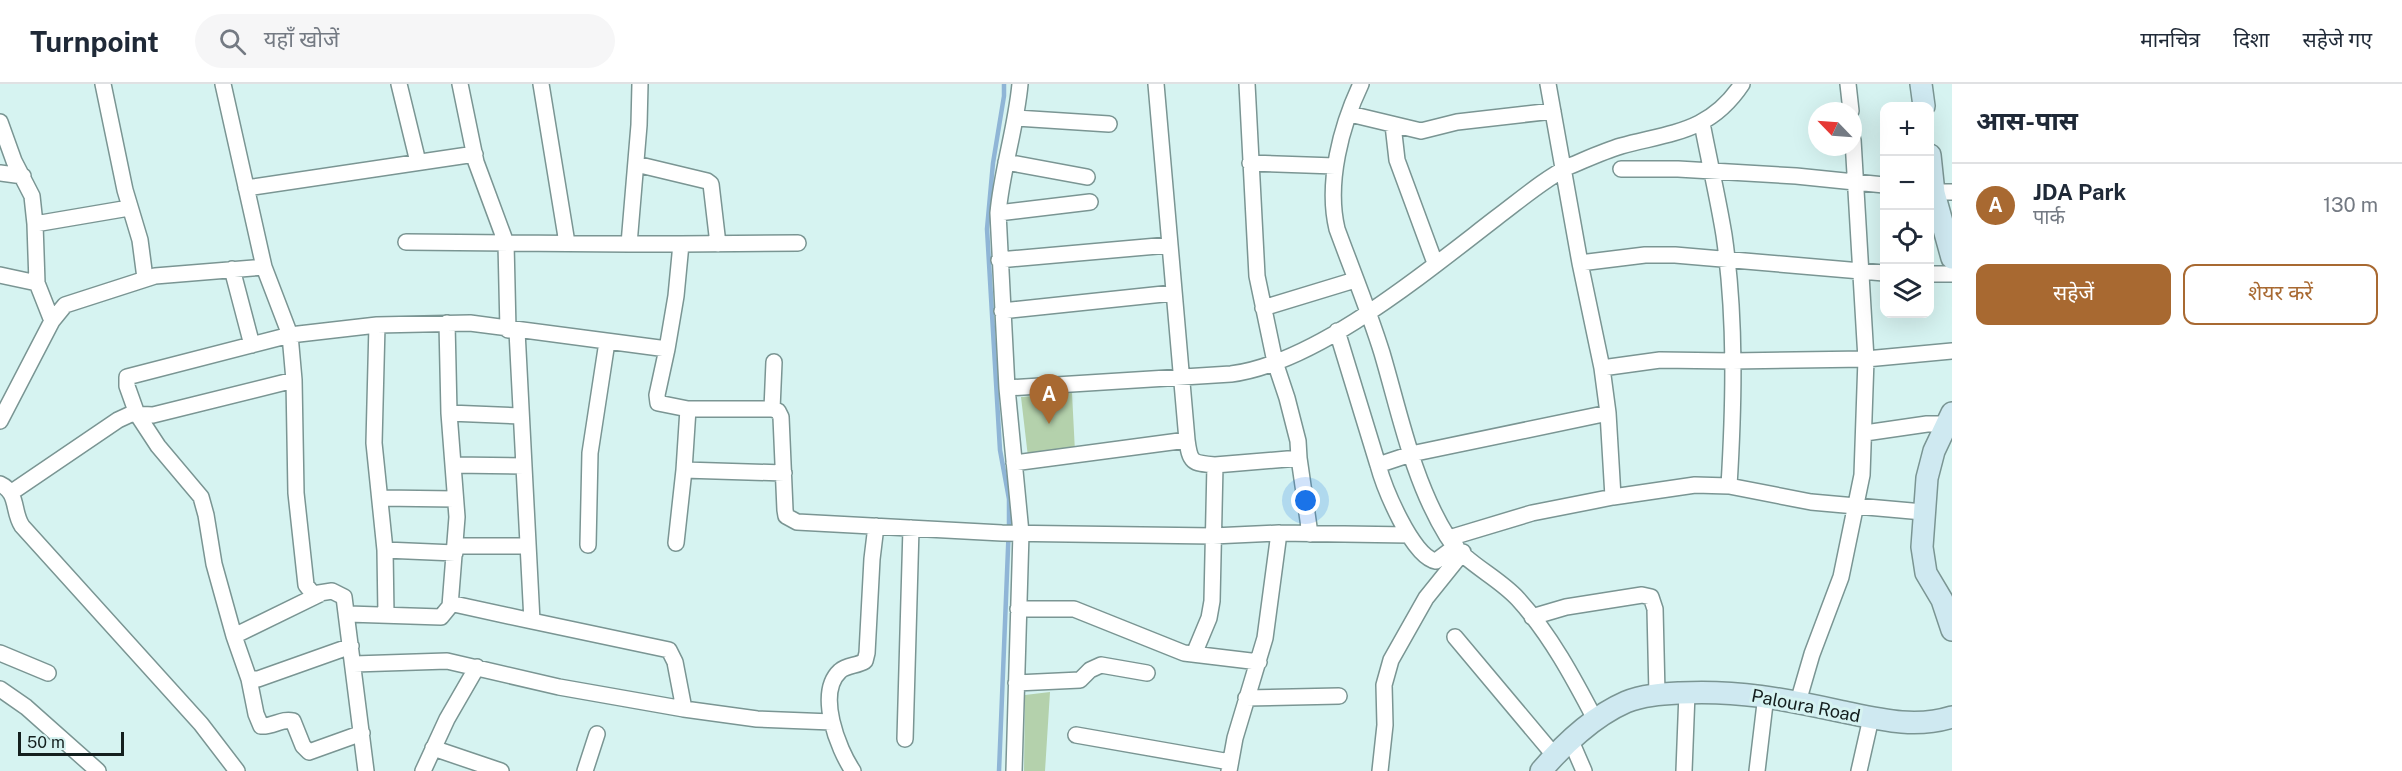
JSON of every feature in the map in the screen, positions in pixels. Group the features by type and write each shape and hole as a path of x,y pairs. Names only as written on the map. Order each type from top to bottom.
{"main road":[{"path":"1921,84 1923,102"},
{"path":"1929,156 1952,258"},
{"path":"1950,420 1930,465 1923,512 1922,558 1926,573 1942,600 1952,630"},
{"name":"Paloura Road","path":"1548,763 1596,721 1628,702 1657,694 1766,695 1871,718 1919,724 1952,717"}],"street":[{"path":"103,84 129,208 140,240 145,278"},
{"path":"222,84 264,267 290,335 294,380 296,493 306,585 313,594 333,591 344,597 348,614 366,771"},
{"path":"399,84 418,162"},
{"path":"460,84 476,162 506,243 521,416 532,621"},
{"path":"541,84 567,243"},
{"path":"629,244 639,125 640,84"},
{"path":"1014,771 1018,609 1013,533 1014,463 1002,311 998,213 1020,84"},
{"path":"1156,84 1173,293 1190,459 1196,463 1215,465 1299,458"},
{"path":"1247,84 1254,245 1263,308 1275,362 1298,441 1310,534"},
{"path":"1361,84 1335,166 1333,211 1337,229 1381,349 1411,454 1432,508 1456,545 1517,598 1554,650 1596,721"},
{"path":"1548,84 1580,263 1602,368 1608,413 1614,497"},
{"path":"1007,388 1245,372 1275,362 1337,332 1367,313 1563,170 1619,147 1682,131 1702,123 1718,113 1742,84"},
{"path":"1848,84 1850,102"},
{"path":"1350,114 1421,131 1457,122 1553,111"},
{"path":"1016,118 1109,124"},
{"path":"0,122 14,161 32,196 36,283 52,321"},
{"path":"1702,123 1724,234 1726,260 1733,403 1729,486"},
{"path":"1393,125 1397,160 1435,263"},
{"path":"246,188 475,153"},
{"path":"1798,702 1812,654 1841,577 1862,482 1866,359 1854,156"},
{"path":"1006,162 1088,177"},
{"path":"636,164 707,181 711,184 718,244"},
{"path":"1250,164 1335,166"},
{"path":"1621,169 1711,171 1856,180 1880,184"},
{"path":"0,173 23,176"},
{"path":"998,213 1090,202"},
{"path":"35,224 129,208"},
{"path":"406,242 798,243"},
{"path":"681,244 676,296 657,399 663,405 688,409 772,409 778,411 781,417 784,510 790,520 1013,533 1213,536 1279,533 1409,536"},
{"path":"999,260 1169,245"},
{"path":"1580,263 1658,254 1880,273"},
{"path":"0,421 52,321 65,305 145,278 264,267"},
{"path":"232,269 252,345"},
{"path":"1934,274 1952,274"},
{"path":"0,275 36,283"},
{"path":"1263,308 1355,280"},
{"path":"1002,311 1173,293"},
{"path":"348,614 441,617 450,606 456,550 447,323"},
{"path":"362,733 309,752 303,746 293,721 285,720 261,726 214,564 201,496 158,446 136,414 127,386 127,377 290,335 377,325 470,323 667,349"},
{"path":"377,325 374,443 385,550 386,615"},
{"path":"1337,332 1389,499 1409,536 1431,560 1440,559 1456,545 1517,516 1695,484 1729,486 1811,502 1923,512"},
{"path":"588,545 590,453 607,342"},
{"path":"1602,368 1660,360 1732,362 1866,359 1952,351"},
{"path":"772,409 774,362"},
{"path":"237,771 201,724 22,526 17,518 15,498 6,488 118,420 136,414 153,415 294,380"},
{"path":"676,543 688,409"},
{"path":"449,413 521,416"},
{"path":"1378,465 1411,454 1608,413"},
{"path":"1865,433 1950,420"},
{"path":"1014,463 1187,440"},
{"path":"453,465 524,466"},
{"path":"1194,654 1209,618 1212,602 1215,465"},
{"path":"684,470 784,473"},
{"path":"381,498 455,499"},
{"path":"853,771 844,755 829,708 833,681 844,667 858,665 865,661 876,526"},
{"path":"905,739 911,528"},
{"path":"1076,735 1229,766 1246,698 1259,662 1279,533"},
{"path":"1380,771 1385,725 1384,685 1391,660 1456,545"},
{"path":"385,550 456,550 528,546"},
{"path":"234,636 320,594"},
{"path":"1532,617 1566,607 1642,595 1651,597 1655,609 1657,694"},
{"path":"450,606 459,605 669,650 675,662 684,709"},
{"path":"1018,609 1083,611 1167,648 1194,654 1259,662"},
{"path":"1455,637 1548,763"},
{"path":"249,679 258,679 351,646"},
{"path":"0,653 48,673"},
{"path":"354,664 438,660 559,687 684,709 757,719 832,722"},
{"path":"1016,683 1080,680 1090,670 1101,665 1147,673"},
{"path":"423,771 477,667"},
{"path":"0,689 26,707 98,771"},
{"path":"1684,771 1687,693"},
{"path":"1757,771 1766,695"},
{"path":"1246,698 1340,696"},
{"path":"1859,771 1871,718"},
{"path":"585,771 597,734"},
{"path":"1571,741 1584,771"},
{"path":"434,748 501,771"}],"green space":[{"path":"1072,393 1075,452 1028,457 1021,397"},
{"path":"1050,692 1045,771 1024,771 1025,695"}],"waterway":[{"path":"999,771 1009,499 1000,450 987,229 1004,84"}],"place":[{"name":"JDA Park","path":"1049,424"}]}
